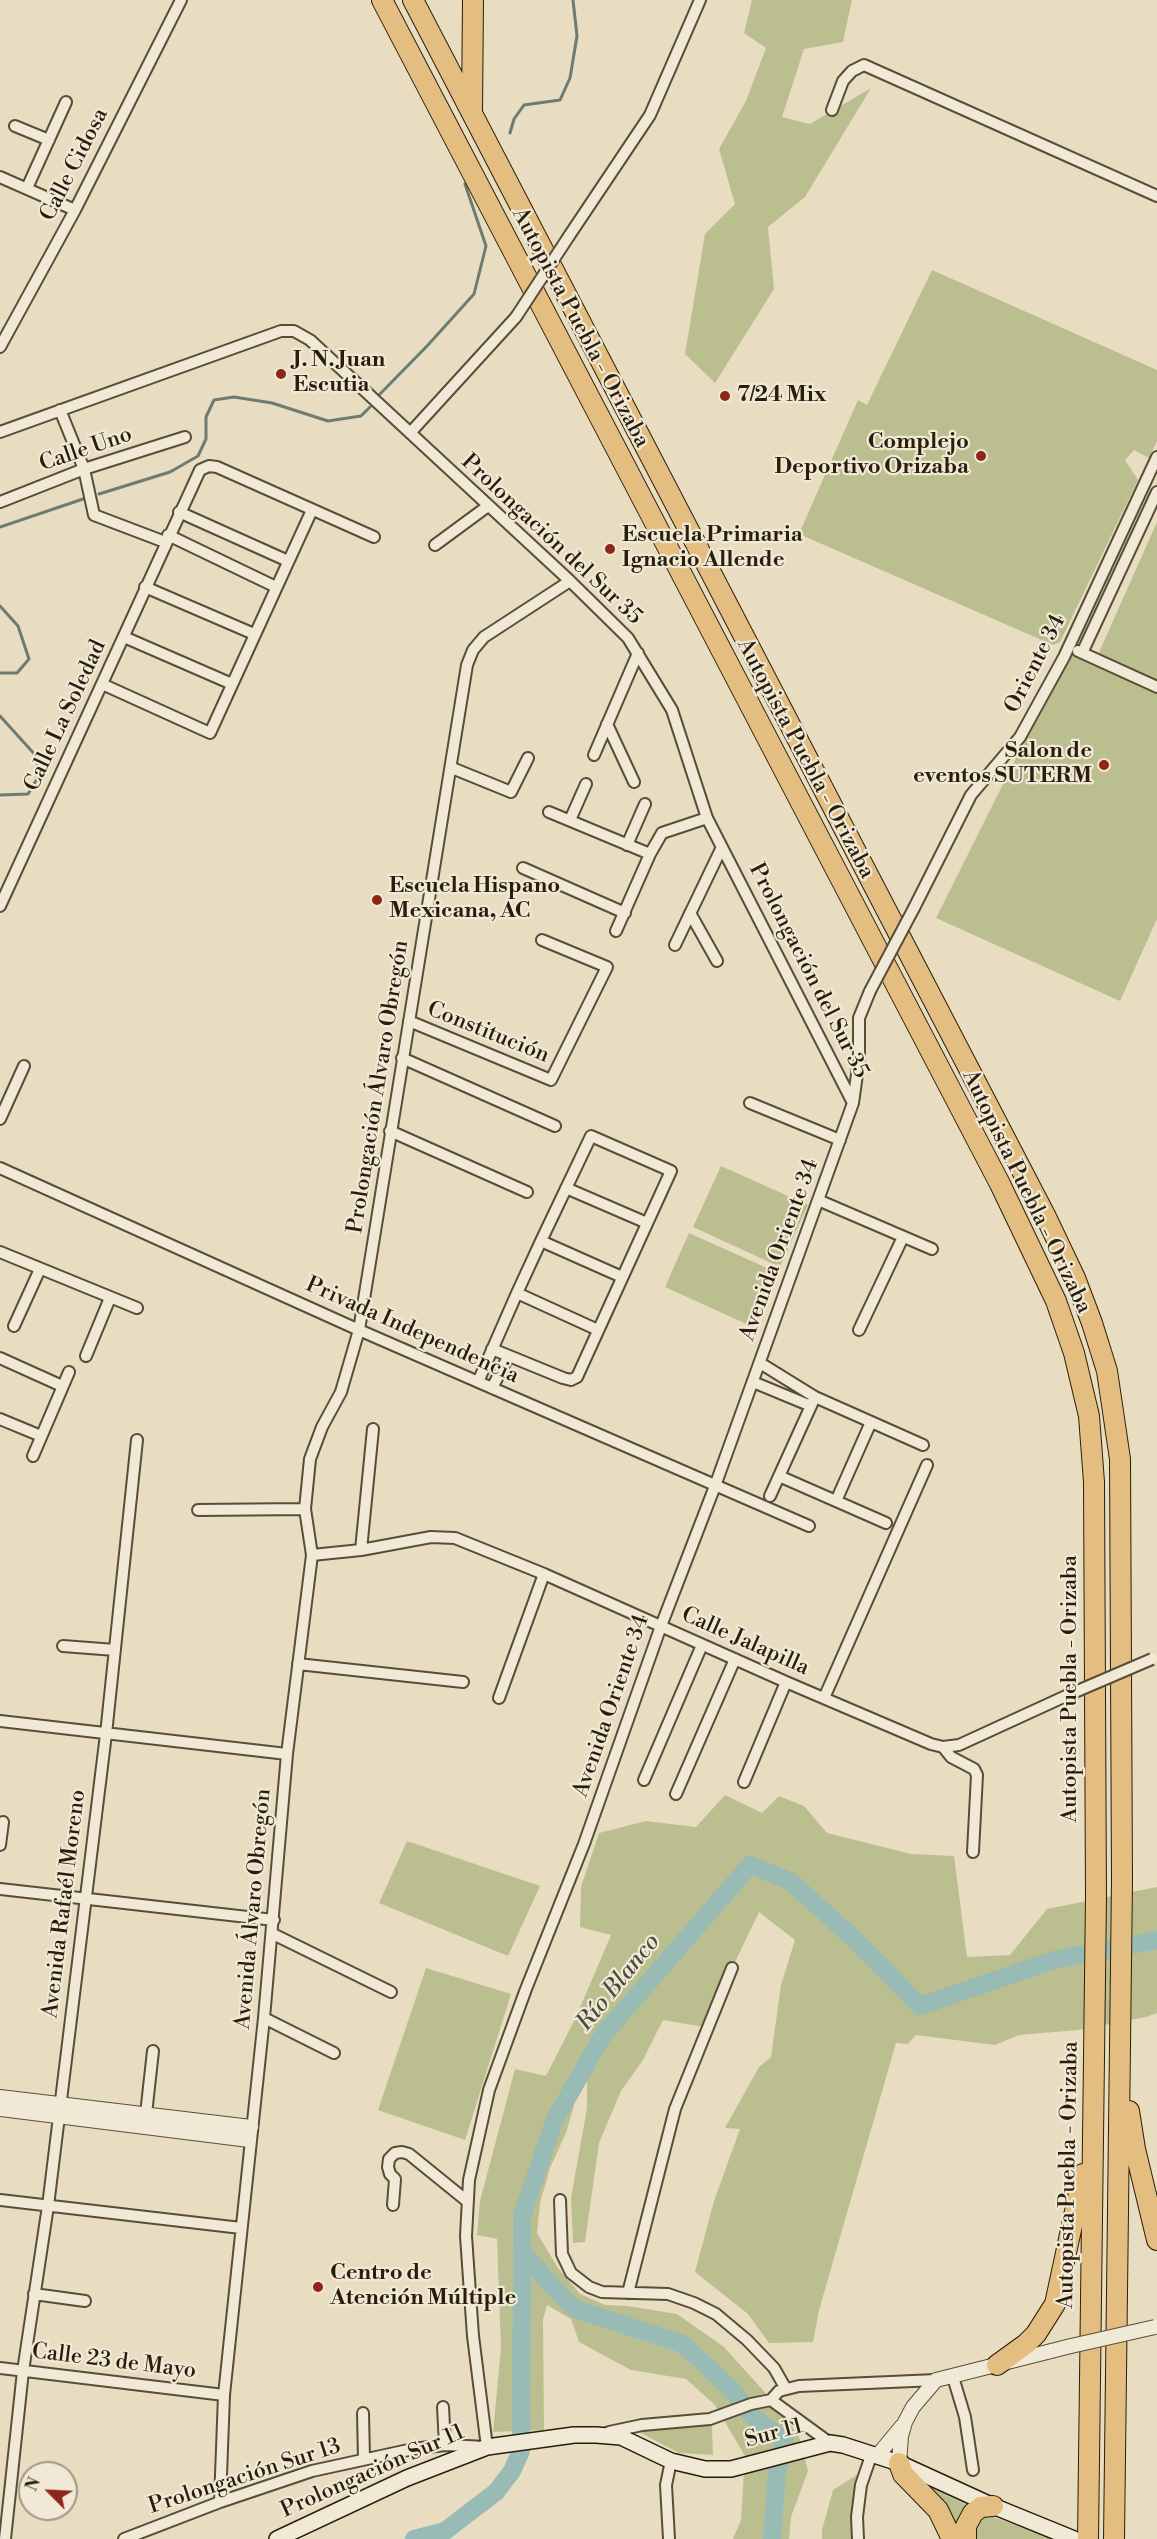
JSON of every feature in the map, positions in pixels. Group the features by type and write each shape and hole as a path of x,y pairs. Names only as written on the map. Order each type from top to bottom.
{"highway":[{"name":"Autopista Puebla - Orizaba","path":"382,0 1000,1184 1056,1301 1074,1353 1089,1416 1094,1482 1096,1897 1088,2539"},
{"name":"Autopista Puebla - Orizaba","path":"413,0 1045,1215 1075,1278 1107,1371 1120,1459 1122,1881 1114,2539"},
{"path":"472,115 473,0"},
{"path":"1120,2055 1135,2149 1157,2240"},
{"path":"997,2365 1031,2339 1044,2324 1055,2304 1082,2179 1094,2076"},
{"path":"899,2463 903,2474 938,2510 952,2539"},
{"path":"966,2539 966,2526 973,2513 981,2507 993,2506"}],"main road":[{"name":"Sur 11","path":"487,2447 596,2435 621,2437 671,2461 693,2467 731,2469 830,2443 875,2454 899,2463 1068,2537"},
{"name":"Prolongación Sur 11","path":"277,2539 406,2478 487,2447"}],"street":[{"name":"Calle Cidosa","path":"0,347 75,210 182,0"},
{"path":"410,433 516,317 650,115 700,0"},
{"path":"832,110 843,81 852,71 864,65 1157,196"},
{"path":"27,188 66,102"},
{"path":"15,126 49,140"},
{"path":"0,177 75,210"},
{"name":"Prolongación del Sur 35","path":"0,432 281,331 294,331 310,340 570,581 628,638 672,710 707,818 854,1103"},
{"path":"60,410 84,469 94,515 167,539 276,587"},
{"name":"Calle Uno","path":"0,502 84,469 185,437"},
{"name":"Oriente 34","path":"870,991 971,795 1020,737 1069,646 1157,457"},
{"name":"Calle La Soledad","path":"0,906 200,470 209,466 217,467 312,510"},
{"path":"1082,653 1157,492"},
{"path":"1136,501 1150,508"},
{"path":"435,545 488,506"},
{"path":"102,684 210,733 312,510 374,537"},
{"path":"179,512 288,561"},
{"path":"1124,527 1138,533"},
{"name":"Prolongación Álvaro Obregón","path":"359,1330 467,665 473,650 484,637 570,581"},
{"path":"145,587 254,634"},
{"path":"1095,591 1108,597"},
{"path":"124,637 232,684"},
{"path":"1069,646 1157,687"},
{"path":"594,755 638,653"},
{"path":"607,724 634,782"},
{"path":"452,768 511,792 528,758"},
{"path":"570,820 586,784"},
{"path":"627,845 645,804"},
{"path":"549,812 650,854"},
{"path":"616,931 650,854 663,833 707,818"},
{"path":"675,945 722,847"},
{"path":"523,868 625,913"},
{"path":"690,913 717,961"},
{"name":"Constitución","path":"409,1021 551,1080 607,967 542,940"},
{"name":"Avenida Oriente 34","path":"487,2447 473,2336 466,2236 469,2180 489,2090 504,2046 584,1844 661,1626 715,1486 854,1103 859,1060 859,1018 870,991"},
{"path":"402,1058 555,1126"},
{"path":"0,1119 24,1066"},
{"path":"750,1103 840,1140"},
{"path":"390,1131 527,1192"},
{"path":"478,1382 492,1349 517,1293 591,1136 671,1171 577,1377 571,1380 492,1349"},
{"name":"Privada Independencia","path":"0,1168 359,1330 809,1526"},
{"path":"566,1188 647,1223"},
{"path":"818,1200 932,1249"},
{"path":"859,1330 903,1237"},
{"path":"541,1241 622,1277"},
{"path":"0,1252 137,1308"},
{"path":"14,1326 40,1269"},
{"path":"517,1293 598,1330"},
{"path":"86,1356 110,1298"},
{"name":"Avenida Álvaro Obregón","path":"220,2502 224,2395 250,2133 273,1934 286,1754 312,1555 305,1509 314,1446 340,1392 359,1330"},
{"path":"492,1388 508,1357"},
{"path":"0,1358 62,1386"},
{"path":"760,1363 813,1401"},
{"path":"33,1456 69,1372"},
{"path":"753,1382 872,1422 923,1445"},
{"path":"770,1496 813,1401"},
{"path":"1,1421 41,1436"},
{"path":"836,1501 872,1422"},
{"path":"361,1550 373,1429"},
{"name":"Avenida Rafaél Moreno","path":"5,2539 23,2371 48,2206 106,1734 137,1440"},
{"path":"824,1698 927,1465"},
{"path":"779,1476 886,1523"},
{"path":"198,1510 305,1509"},
{"name":"Calle Jalapilla","path":"312,1555 361,1550 445,1536 471,1544 544,1574 786,1682 931,1744 943,1747 951,1757 974,1769 977,1775 973,1852"},
{"path":"499,1698 544,1574"},
{"path":"644,1780 702,1645"},
{"path":"63,1646 115,1650"},
{"path":"943,1747 959,1745 1155,1657"},
{"path":"676,1794 735,1659"},
{"path":"298,1664 463,1682"},
{"path":"744,1782 786,1682"},
{"path":"0,1721 286,1754"},
{"path":"0,1845 3,1822"},
{"path":"0,1889 273,1920"},
{"path":"273,1934 391,1992"},
{"path":"628,2293 675,2109 732,1968"},
{"path":"264,2018 334,2053"},
{"path":"146,2114 153,2051"},
{"path":"0,2097 60,2110 250,2133"},
{"path":"0,2109 146,2114 250,2133"},
{"path":"393,2205 395,2179 390,2174 389,2159 395,2153 402,2152 409,2154 467,2201"},
{"path":"0,2200 240,2229"},
{"path":"560,2200 562,2254 571,2272 589,2287 602,2292 668,2294 694,2302 716,2314 747,2340 774,2368 786,2389"},
{"path":"34,2294 85,2301"},
{"path":"596,2435 642,2425 711,2419 770,2400 774,2394 799,2386 936,2380 953,2377 1071,2346 1156,2327"},
{"name":"Calle 23 de Mayo","path":"0,2368 224,2395"},
{"path":"953,2377 965,2417 973,2470"},
{"path":"858,2539 857,2517 861,2485 875,2454 905,2422 913,2407 936,2380"},
{"path":"770,2400 830,2443"},
{"path":"443,2407 445,2445"},
{"path":"363,2413 363,2459"},
{"path":"899,2463 899,2449 905,2422"},
{"name":"Prolongación Sur 13","path":"124,2539 285,2479 363,2459 445,2445 487,2447"},
{"path":"669,2539 666,2485 671,2461"}],"green space":[{"path":"752,0 852,0 843,42 804,49 782,117 810,124 871,88 805,197 768,227 774,289 715,383 685,354 705,234 735,204 719,149 746,101 766,48 744,33"},
{"name":"Complejo Deportivo Orizaba","path":"932,270 1157,370 1157,441 1149,458 1134,450 1125,460 1138,480 1060,642 1053,645 799,534 858,400 867,405"},
{"path":"1157,522 1157,684 1097,657"},
{"path":"1074,653 1157,691 1157,919 1120,1001 936,918 1046,698"},
{"path":"721,1166 808,1205 780,1267 693,1227"},
{"path":"689,1233 778,1273 753,1327 665,1287"},
{"path":"725,1795 762,1813 779,1796 804,1806 827,1833 911,1854 954,1856 967,1957 1010,1955 1047,1909 1157,1887 1157,2013 1078,2030 1019,2035 995,2045 916,2035 908,2044 896,2043 819,2310 813,2342 769,2343 748,2314 695,2272 714,2201 740,2129 725,2128 759,2067 771,2057 781,1985 795,1940 759,1912 704,2027 663,2020 643,2060 621,2091 599,2143 585,2242 573,2243 571,2198 587,2108 587,2081 575,2102 566,2133 550,2168 540,2203 537,2233 558,2268 580,2294 605,2305 628,2306 677,2314 724,2347 771,2399 799,2436 808,2471 791,2517 789,2539 733,2539 741,2520 745,2456 715,2405 686,2379 631,2370 579,2342 571,2319 547,2305 543,2320 544,2430 493,2432 501,2348 497,2239 477,2235 480,2201 515,2069 546,2076 576,2017 611,1935 580,1927 581,1887 599,1833 646,1821 696,1827"},
{"path":"407,1841 540,1886 508,1956 379,1903"},
{"path":"426,1968 511,1994 465,2140 378,2110"},
{"path":"704,2421 712,2426 713,2455 679,2453 635,2430"},
{"path":"860,2473 851,2508 852,2539 822,2539 822,2530 833,2490"},
{"path":"913,2479 969,2506 958,2529"},
{"path":"988,2515 1053,2539 970,2539 974,2519"}],"waterway":[{"path":"510,133 514,119 524,105 560,100 570,78 577,36 573,0"},
{"path":"380,394 474,294 486,246 465,184"},
{"path":"99,494 170,472 198,456 206,439 206,417 214,400 234,397 272,403 328,421 361,416 370,407"},
{"path":"0,527 86,498"},
{"path":"0,606 18,626 29,659 17,673 0,673"},
{"path":"0,716 38,758 37,779 28,794 0,795"},
{"name":"Río Blanco","path":"772,2539 777,2472 785,2441 752,2416 732,2390 683,2344 575,2309 522,2252 522,2216 554,2121 603,2035 750,1865 790,1881 853,1938 920,2006 1054,1960 1157,1940"},
{"path":"414,2539 445,2531 496,2492 512,2471 521,2451 522,2252"}],"place":[{"name":"J. N. Juan Escutia","path":"281,374"},
{"name":"7/24 Mix","path":"725,396"},
{"name":"Complejo Deportivo Orizaba","path":"981,456"},
{"name":"Escuela Primaria Ignacio Allende","path":"610,549"},
{"name":"Salon de eventos SUTERM","path":"1104,765"},
{"name":"Escuela Hispano Mexicana, AC","path":"377,900"},
{"name":"Centro de Atención Múltiple","path":"318,2287"}]}
